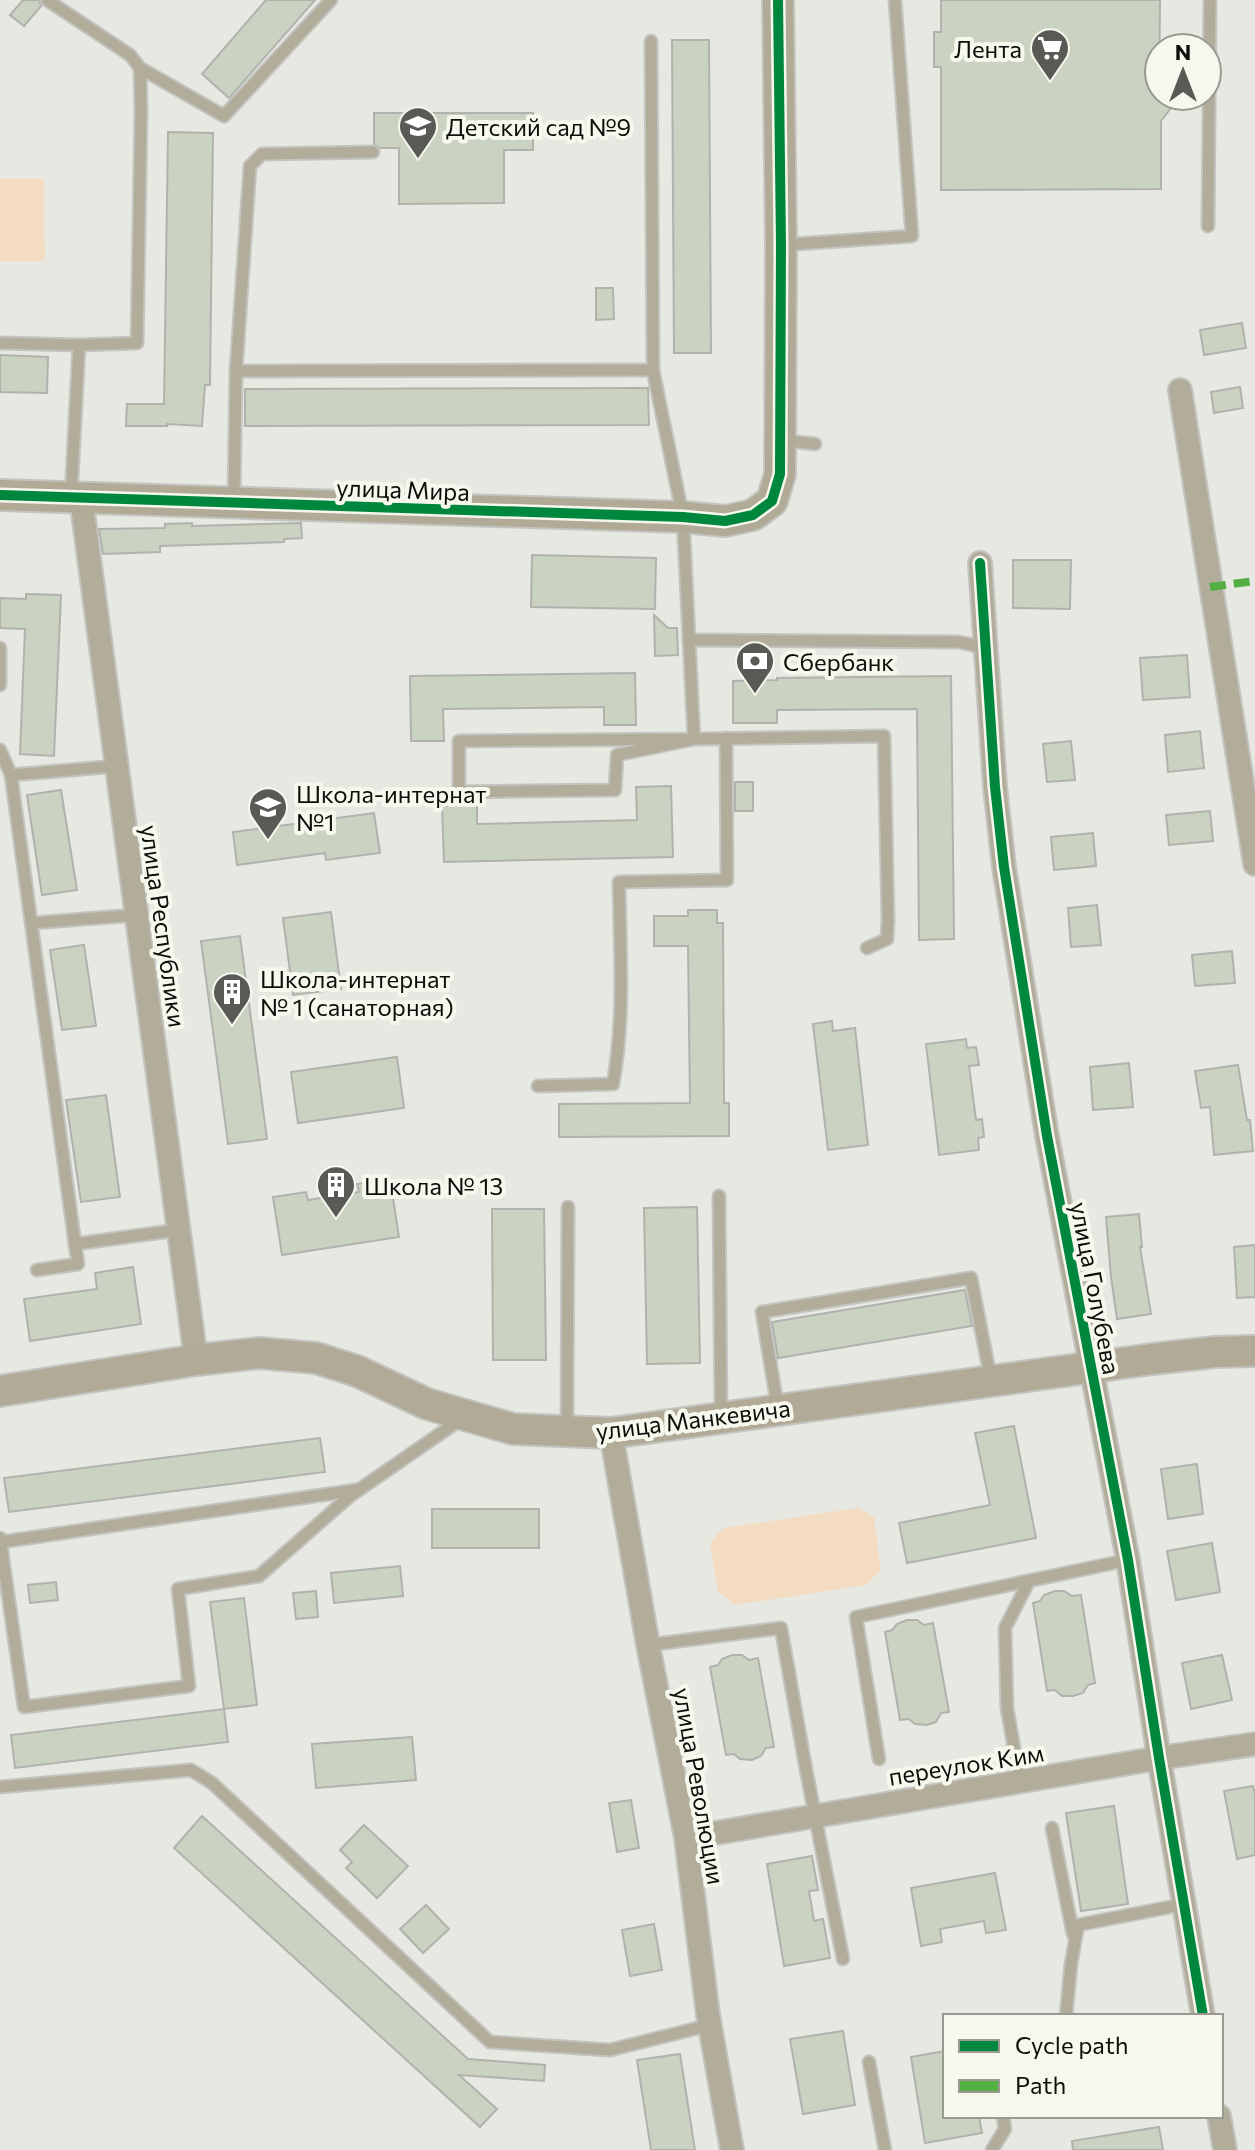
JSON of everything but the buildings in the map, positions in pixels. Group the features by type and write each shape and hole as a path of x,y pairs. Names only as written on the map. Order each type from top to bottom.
{"street":[{"path":"778,0 781,245 779,440"},
{"path":"1180,390 1255,864"},
{"name":"улица Мира","path":"0,495 683,517 725,521 753,515 772,501 780,474 779,440"},
{"name":"улица Республики","path":"76,498 117,766 196,1360"},
{"name":"улица Голубева","path":"980,563 995,787 1004,867 1047,1136 1128,1560 1203,2014"},
{"name":"улица Манкевича","path":"0,1391 259,1353 316,1358 357,1371 427,1404 513,1429 611,1433 1183,1355 1255,1351"},
{"name":"улица Революции","path":"611,1433 686,1838 710,2025 732,2150"},
{"name":"переулок Ким","path":"686,1838 1255,1744"},
{"path":"1219,2118 1225,2150"}],"lane":[{"path":"47,0 130,55 140,68 224,116 331,0"},
{"path":"781,245 912,236 895,0"},
{"path":"1208,226 1210,0"},
{"path":"651,41 653,370 683,517 694,739"},
{"path":"0,343 137,343 140,68"},
{"path":"234,504 236,371 250,166 262,154 373,152"},
{"path":"76,498 79,345"},
{"path":"236,371 653,370"},
{"path":"779,440 815,444"},
{"path":"689,640 959,642 985,650"},
{"path":"0,648 0,685"},
{"path":"694,739 617,755 615,790 459,792 459,741 884,736 888,929 887,939 867,948"},
{"path":"538,1086 613,1084 620,985 619,882 727,880 726,738"},
{"path":"0,750 11,775 78,1264 37,1270"},
{"path":"11,775 117,766"},
{"path":"32,923 136,915"},
{"path":"719,1196 721,1418"},
{"path":"567,1431 568,1207"},
{"path":"75,1244 178,1230"},
{"path":"778,1410 762,1312 971,1278 991,1382"},
{"path":"359,1490 0,1540 24,1707 189,1686 178,1589 259,1576 359,1490 465,1415"},
{"path":"879,1759 856,1617 1128,1560"},
{"path":"1020,1782 1007,1708 1005,1628 1029,1581"},
{"path":"648,1645 781,1628 843,1959"},
{"path":"0,1787 191,1770 212,1783 490,2042 610,2050 710,2025"},
{"path":"1052,1828 1075,1943"},
{"path":"1066,2014 1078,1925 1185,1904"},
{"path":"869,2062 885,2150"},
{"path":"992,2150 1005,2129 1003,2118"}],"shaded area":[{"path":"0,179 44,179 45,261 0,261"},
{"path":"858,1508 874,1517 881,1570 866,1585 735,1605 718,1592 710,1543 723,1528"}],"marked path":[{"path":"1210,587 1255,581"}],"cycle path":[{"path":"0,495 683,517 725,521 753,515 772,501 780,474 778,0"},
{"path":"980,563 995,787 1004,867 1047,1136 1128,1560 1203,2014"}],"place":[{"name":"Лента","path":"1050,82"},
{"name":"Детский сад №9","path":"418,160"},
{"name":"Сбербанк","path":"755,695"},
{"name":"Школа-интернат №1","path":"268,841"},
{"name":"Школа-интернат № 1 (санаторная)","path":"232,1026"},
{"name":"Школа № 13","path":"336,1219"}]}
